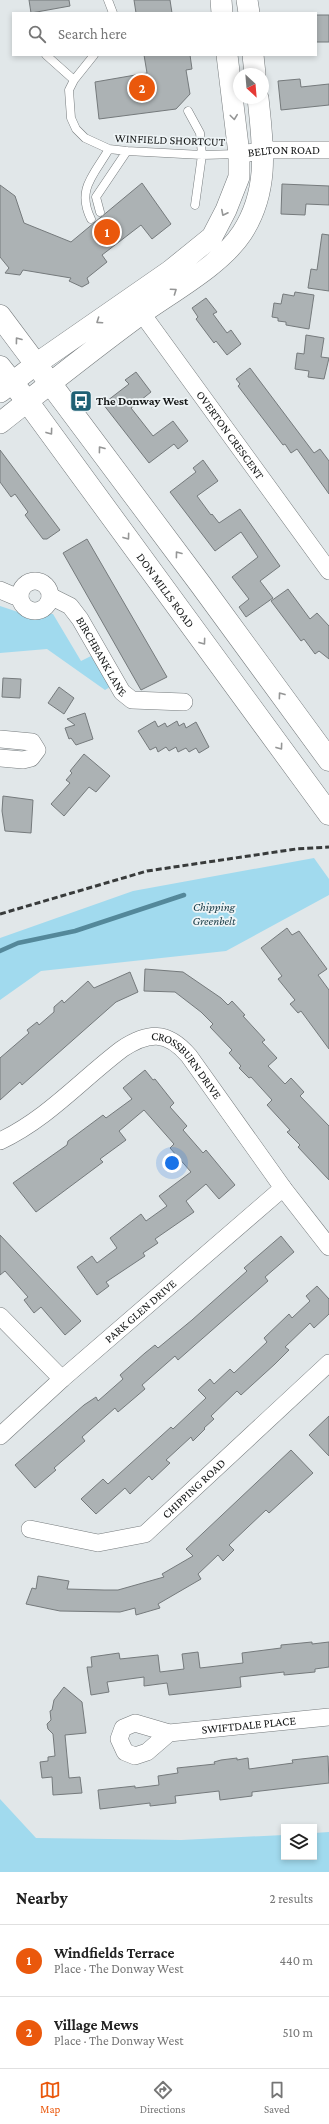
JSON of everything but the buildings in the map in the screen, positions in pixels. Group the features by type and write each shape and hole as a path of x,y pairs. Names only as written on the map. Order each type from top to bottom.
{"main road":[{"path":"0,316 329,760"},
{"name":"DON MILLS ROAD","path":"4,380 27,401 329,814"}],"street":[{"path":"221,0 222,12"},
{"path":"247,0 249,12"},
{"path":"0,423 50,382 137,306 170,271 212,237 226,210 239,177 239,154 227,56"},
{"path":"253,56 254,68"},
{"path":"4,380 36,364 215,262 242,233 256,199 264,169 259,104"},
{"name":"BELTON ROAD","path":"239,154 263,151 329,150"},
{"name":"OVERTON CRESCENT","path":"137,306 329,571"},
{"name":"BIRCHBANK LANE","path":"0,590 14,596 20,595 23,605 27,609 35,611 44,608 50,596 70,606 80,619 122,692 132,700 184,702"},
{"path":"0,740 32,742 37,750 31,758 23,760 0,758"},
{"name":"CROSSBURN DRIVE","path":"0,1141 18,1132 50,1111 122,1049 135,1041 158,1035 178,1045 189,1056 283,1188 329,1247"},
{"name":"PARK GLEN DRIVE","path":"0,1436 62,1380 283,1188"},
{"path":"0,1316 62,1380"},
{"name":"CHIPPING ROAD","path":"30,1530 98,1544 145,1534 329,1362"},
{"name":"SWIFTDALE PLACE","path":"169,1733 329,1717"}],"lane":[{"path":"108,0 113,12"},
{"path":"47,56 74,80 93,56"},
{"name":"WINFIELD SHORTCUT","path":"74,80 69,90 69,99 70,113 76,129 87,139 109,149 202,155 239,154"},
{"path":"188,111 200,133 202,155 195,205"},
{"path":"91,219 85,206 85,188 109,149"},
{"path":"100,212 96,197 127,151"}],"green space":[{"path":"0,606 24,614 53,614 81,661 91,656 110,687 105,690 47,649 0,653"},
{"name":"Chipping Greenbelt","path":"314,858 329,879 329,895 226,951 41,971 0,1000 0,938 133,891"},
{"path":"0,1799 36,1838 181,1840 281,1835 281,1860 317,1860 317,1833 329,1832 329,1872 0,1872"}],"waterway":[{"path":"0,951 18,943 75,931 184,895"}],"railway":[{"path":"0,914 147,871 296,849 329,847"}],"place":[{"name":"Village Mews","path":"142,88"},
{"name":"Windfields Terrace","path":"107,232"},
{"name":"The Donway West","path":"81,401"}]}
